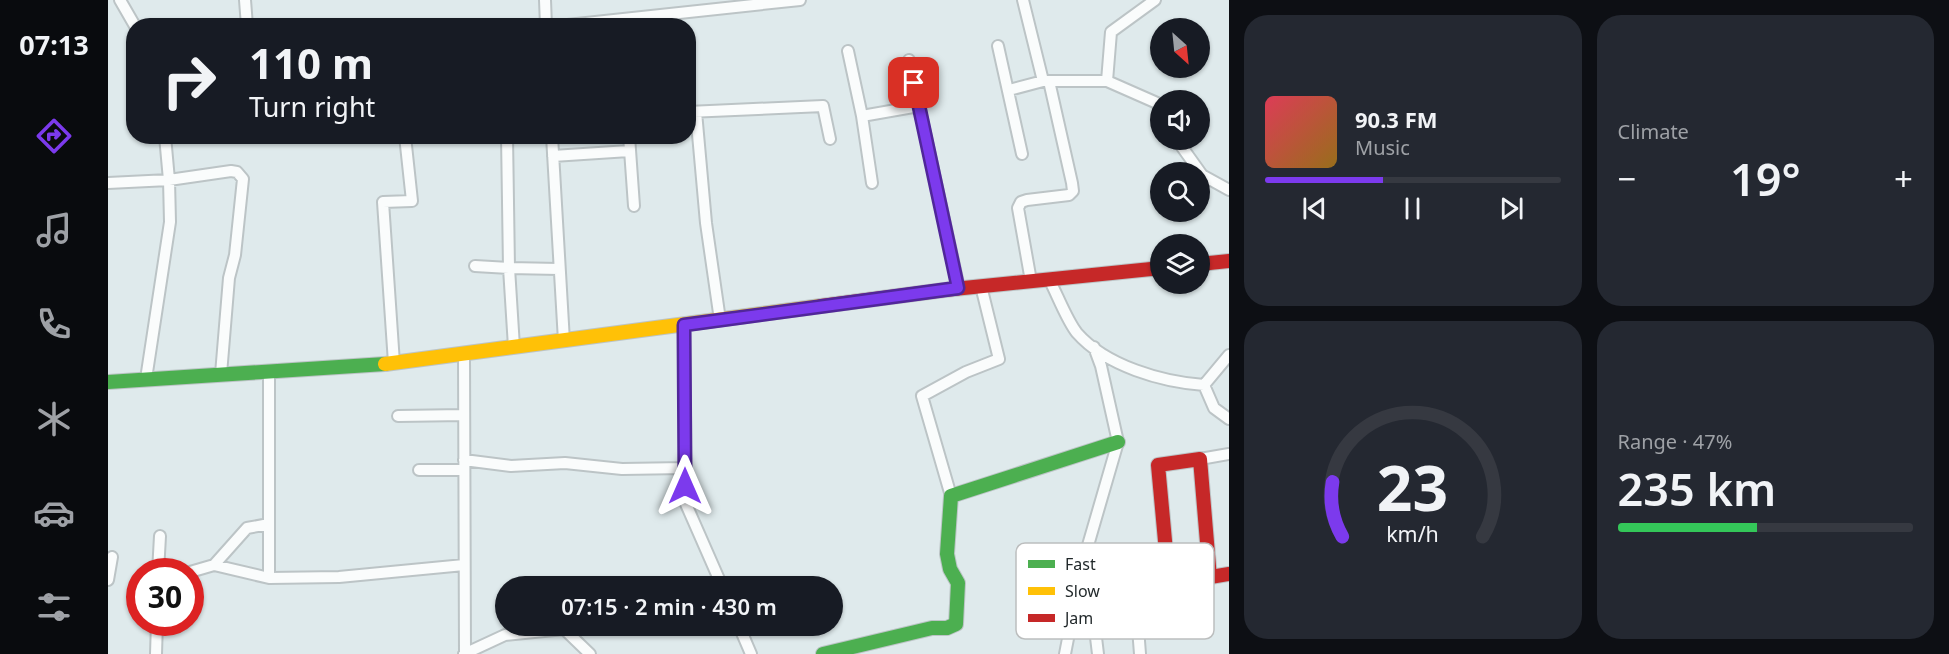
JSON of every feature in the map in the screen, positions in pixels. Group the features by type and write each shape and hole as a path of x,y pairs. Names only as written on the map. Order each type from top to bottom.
{"street":[{"path":"120,0 130,18"},
{"path":"244,0 246,18"},
{"path":"545,0 546,18"},
{"path":"632,18 800,0"},
{"path":"1023,0 1073,191 1069,195 1027,200 1021,202 1018,208 1031,281"},
{"path":"1107,81 1111,32 1155,0"},
{"path":"998,46 1022,154"},
{"path":"848,51 862,116 872,183"},
{"path":"909,60 958,288"},
{"path":"1009,90 1046,81 1107,81 1150,100"},
{"path":"696,112 824,106 830,138"},
{"path":"862,116 919,106"},
{"path":"146,379 170,222 166,144"},
{"path":"394,363 383,202 412,201 406,144"},
{"path":"507,144 509,268 514,347"},
{"path":"552,144 564,341"},
{"path":"629,144 634,206"},
{"path":"696,144 720,320"},
{"path":"1184,150 1202,175 1229,190"},
{"path":"553,156 629,151"},
{"path":"108,183 169,180 231,171 237,172 243,179 235,255 229,278 221,374"},
{"path":"1210,263 1229,261"},
{"path":"475,266 559,269"},
{"path":"108,382 369,366 958,288 1150,269"},
{"path":"1049,279 1077,332 1094,347 1113,360 1135,370 1204,386"},
{"path":"823,654 932,628 947,628 956,624 958,583 950,569 947,554 951,496 922,396 966,372 999,359 981,286"},
{"path":"684,325 686,504 718,576"},
{"path":"1089,543 1118,442 1101,366 1094,347"},
{"path":"464,354 464,654 505,635 564,629 590,654"},
{"path":"1204,386 1229,355"},
{"path":"268,371 269,578"},
{"path":"1204,386 1215,408 1229,419"},
{"path":"398,416 464,415"},
{"path":"951,496 1118,442"},
{"path":"1165,543 1158,465 1229,454"},
{"path":"1200,459 1207,543"},
{"path":"419,470 464,465 511,466 565,463 622,469 685,468"},
{"path":"214,565 248,528 269,524"},
{"path":"159,558 160,536"},
{"path":"108,580 112,557"},
{"path":"204,568 214,565 269,578 339,577 464,564"},
{"path":"1214,577 1229,574"},
{"path":"156,654 157,636"},
{"path":"743,636 751,654"},
{"path":"1065,654 1068,639"},
{"path":"1096,639 1098,654"},
{"path":"1139,639 1140,654"}],"traffic: fast":[{"path":"108,382 385,364"},
{"path":"823,654 932,628 947,628 956,624 958,583 950,569 947,554 951,496 1118,442"}],"traffic: slow":[{"path":"385,364 821,306"}],"traffic: jam":[{"path":"1210,263 1229,261"},
{"path":"821,306 944,290 1150,269"},
{"path":"1165,543 1158,465 1200,459 1207,543"},
{"path":"1214,576 1229,574"}],"route":[{"path":"685,486 684,325 958,288 914,83"}]}
